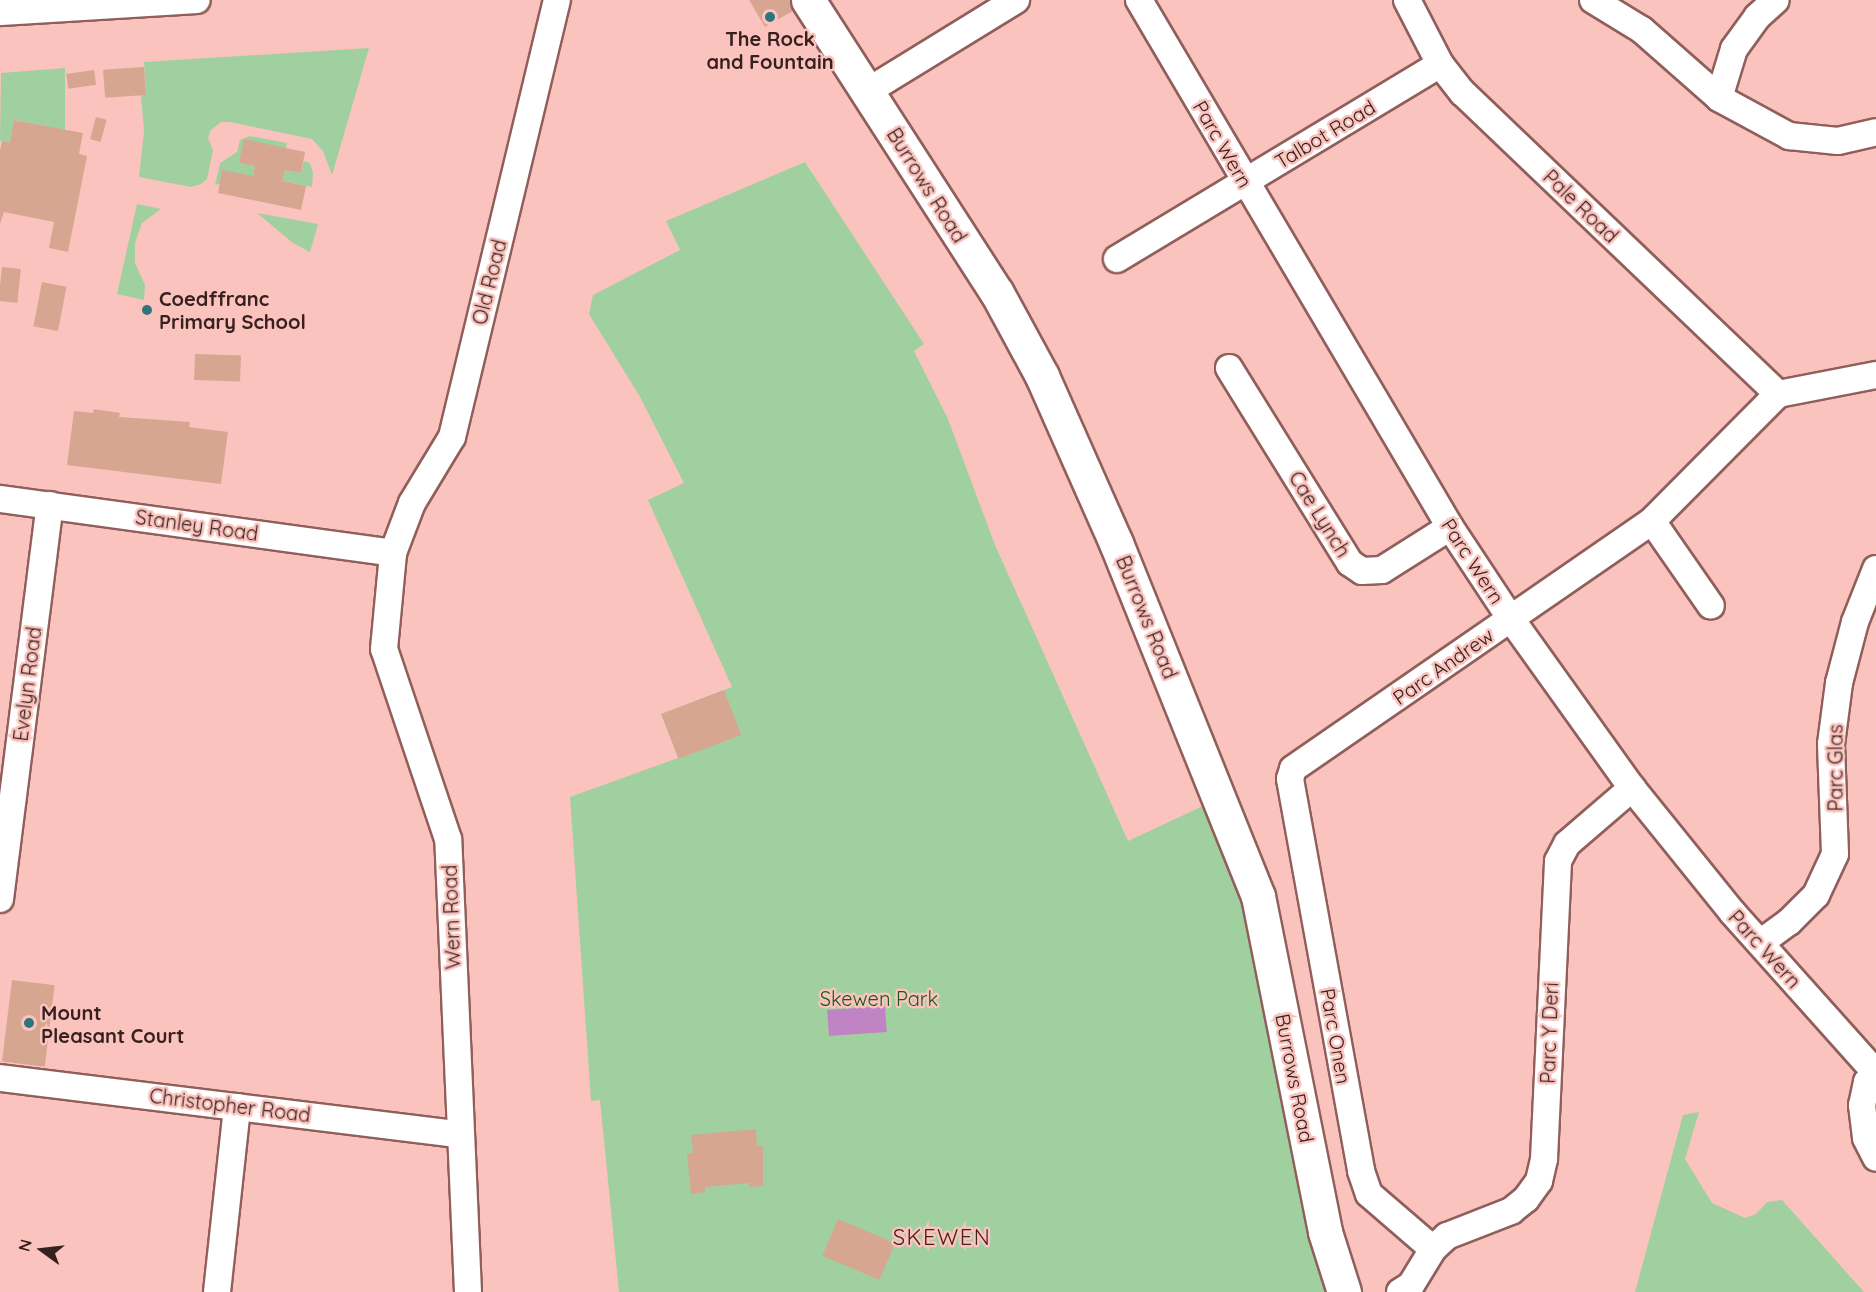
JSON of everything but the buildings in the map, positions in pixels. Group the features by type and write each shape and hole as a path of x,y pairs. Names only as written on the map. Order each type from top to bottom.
{"main road":[{"name":"Burrows Road","path":"808,0 997,293 1042,376 1116,543 1232,826 1258,896 1325,1232 1344,1292"}],"street":[{"path":"0,12 197,0"},
{"name":"Old Road","path":"393,553 412,503 452,436 557,0"},
{"path":"868,91 1016,0"},
{"name":"Parc Wern","path":"1139,0 1450,527 1511,619 1632,788 1760,943 1876,1073 1867,1082 1862,1105 1866,1138 1876,1158"},
{"name":"Pale Road","path":"1407,0 1440,64 1462,93 1778,394"},
{"path":"1593,0 1642,30 1719,98 1789,136 1838,141 1876,132"},
{"path":"1719,98 1734,49 1756,16 1776,0"},
{"name":"Talbot Road","path":"1117,259 1440,64"},
{"name":"Cae Lynch","path":"1229,368 1350,563 1362,571 1382,570 1450,527"},
{"path":"1711,606 1652,521 1778,394 1876,375"},
{"name":"Stanley Road","path":"0,499 393,553"},
{"name":"Evelyn Road","path":"0,898 50,505"},
{"name":"Parc Andrew","path":"1293,769 1652,521"},
{"name":"Wern Road","path":"393,553 384,650 448,839 459,1134 468,1292"},
{"name":"Parc Glas","path":"1760,943 1789,922 1816,895 1835,854 1831,744 1839,683 1855,621 1876,569"},
{"name":"Parc Onen","path":"1293,769 1290,779 1361,1171 1370,1194 1433,1249"},
{"name":"Parc Y Deri","path":"1433,1249 1447,1236 1511,1211 1526,1200 1539,1181 1544,1159 1558,861 1567,844 1632,788"},
{"name":"Christopher Road","path":"0,1078 459,1134"},
{"path":"217,1292 237,1107"},
{"path":"1401,1292 1420,1282 1433,1249"}],"green space":[{"path":"369,48 332,175 323,151 312,139 221,122 211,130 208,138 213,150 207,179 201,184 191,187 139,177 144,131 141,95 146,94 144,62"},
{"path":"65,68 65,130 15,120 10,143 0,141 1,73"},
{"path":"250,136 287,143 286,148 239,163 255,166 253,176 215,185 220,163 237,152 240,140"},
{"path":"304,161 310,163 313,172 312,187 282,181 285,170 301,173"},
{"name":"Skewen Park","path":"805,162 924,344 914,351 948,419 995,545 1128,841 1205,805 1242,903 1309,1239 1328,1292 619,1292 600,1100 591,1101 570,797 678,758 661,714 732,687 648,500 684,483 640,397 589,314 593,295 680,250 666,221"},
{"path":"137,204 161,209 142,223 135,243 135,263 145,285 144,300 117,294"},
{"path":"257,213 318,224 310,252 293,243"},
{"path":"1699,1112 1685,1159 1712,1203 1745,1218 1756,1214 1767,1202 1782,1200 1864,1292 1635,1292 1683,1115"}],"shaded area":[{"path":"885,1006 887,1032 829,1036 827,1010"}],"place":[{"name":"The Rock and Fountain","path":"770,17"},
{"name":"Coedffranc Primary School","path":"147,310"},
{"name":"Mount Pleasant Court","path":"29,1023"}],"district":[{"name":"SKEWEN","path":"942,1238"}]}
